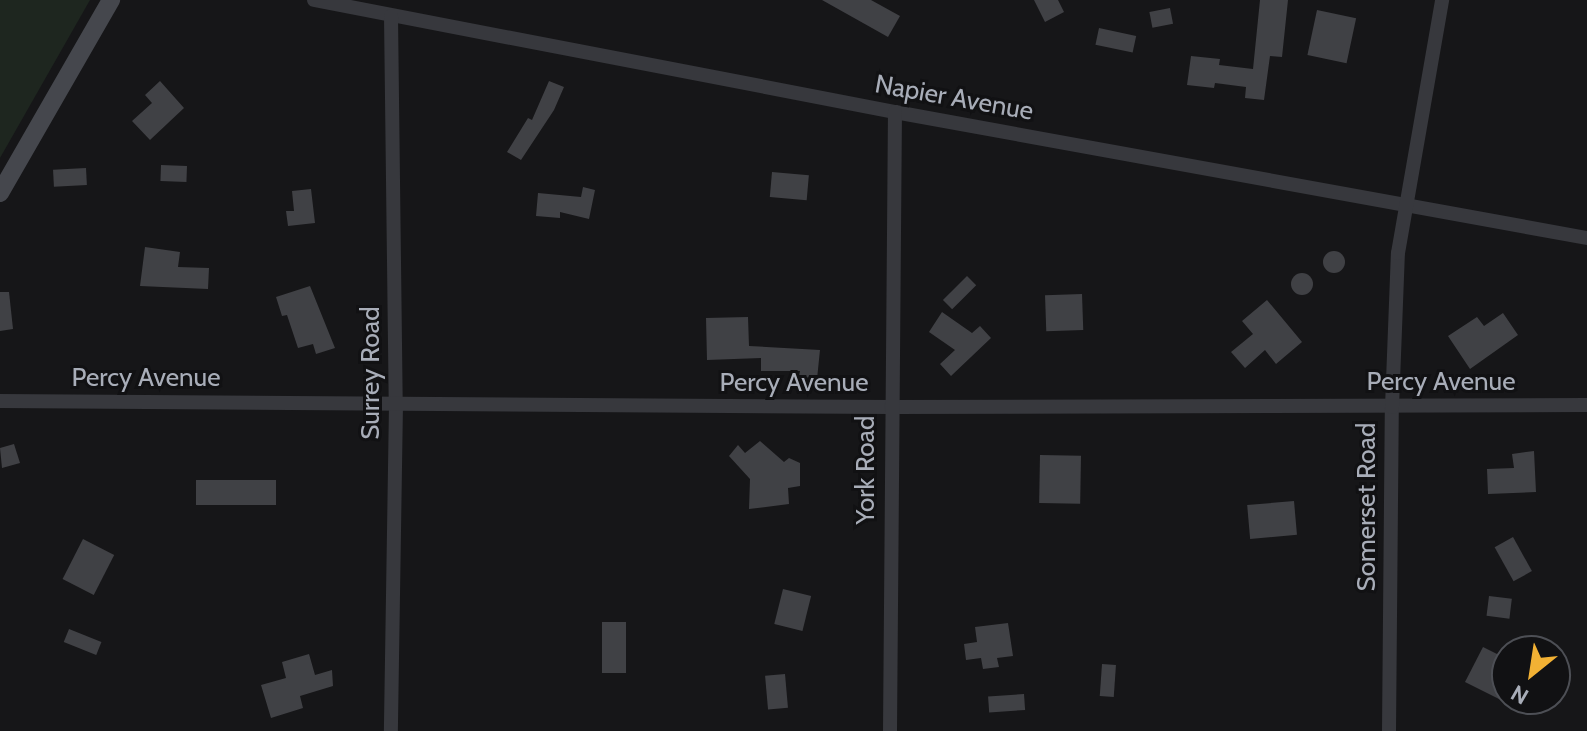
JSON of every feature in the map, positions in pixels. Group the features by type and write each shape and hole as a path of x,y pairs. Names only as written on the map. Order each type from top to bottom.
{"main road":[{"path":"0,193 111,0"}],"street":[{"name":"Napier Avenue","path":"314,0 895,112 1587,238"},
{"name":"Somerset Road","path":"1389,731 1392,407 1398,253 1442,0"},
{"name":"Surrey Road","path":"391,16 396,404 391,731"},
{"name":"York Road","path":"890,731 895,112"},
{"name":"Percy Avenue","path":"0,401 891,407 1587,405"}],"shaded area":[{"path":"0,0 90,0 0,158"}],"building":[{"path":"822,0 871,0 900,16 888,37"},
{"path":"1034,0 1058,0 1064,12 1045,22"},
{"path":"1260,0 1288,0 1282,57 1270,56 1264,100 1245,98 1246,87 1215,83 1214,88 1187,85 1191,56 1220,59 1219,65 1253,69"},
{"path":"1170,8 1173,24 1152,28 1149,12"},
{"path":"1317,10 1356,18 1347,63 1307,55"},
{"path":"1099,28 1136,36 1133,53 1095,45"},
{"path":"160,81 184,108 150,140 132,121 152,103 145,95"},
{"path":"549,81 564,87 554,110 521,160 507,152 528,118 532,120"},
{"path":"161,165 187,166 186,182 160,181"},
{"path":"86,168 87,185 54,187 53,170"},
{"path":"772,172 809,175 807,200 770,197"},
{"path":"583,187 595,190 589,219 560,212 560,218 536,216 538,193 581,197"},
{"path":"311,189 315,223 288,226 286,211 294,211 292,191"},
{"path":"145,247 180,252 178,267 209,268 208,289 140,286"},
{"path":"1334,251 1342,254 1345,262 1342,270 1334,273 1326,270 1323,262 1326,254"},
{"path":"1302,273 1310,276 1313,284 1310,292 1302,295 1294,292 1291,284 1294,276"},
{"path":"967,276 976,285 952,309 943,300"},
{"path":"310,286 335,348 316,354 313,344 298,348 287,315 282,316 276,297"},
{"path":"0,292 9,292 13,329 0,331"},
{"path":"1082,294 1083,330 1046,331 1045,295"},
{"path":"1267,300 1302,342 1276,364 1265,350 1245,368 1231,352 1253,334 1242,321"},
{"path":"942,312 972,333 980,326 991,338 951,376 940,364 955,350 929,332"},
{"path":"1503,313 1518,335 1470,369 1448,336 1477,317 1484,326"},
{"path":"748,317 749,346 820,350 817,379 799,376 800,371 761,371 761,358 707,360 706,318"},
{"path":"760,441 784,462 789,458 800,463 800,486 788,488 789,504 749,509 750,479 729,456 738,445 745,453"},
{"path":"14,444 20,463 2,468 0,448"},
{"path":"1534,451 1536,492 1488,494 1487,469 1514,468 1512,454"},
{"path":"1040,455 1081,456 1080,504 1039,503"},
{"path":"196,480 276,480 276,505 196,505"},
{"path":"1294,501 1297,535 1250,539 1247,505"},
{"path":"1513,537 1532,571 1514,581 1495,547"},
{"path":"83,539 114,555 94,595 63,579"},
{"path":"783,589 811,596 802,631 774,624"},
{"path":"1489,596 1512,599 1509,619 1487,616"},
{"path":"602,622 626,622 626,673 602,673"},
{"path":"1008,623 1013,656 997,658 999,667 983,669 981,658 966,660 964,644 977,642 975,627"},
{"path":"69,629 101,642 96,655 64,642"},
{"path":"1483,647 1491,651 1491,695 1465,682"},
{"path":"309,654 315,675 332,670 333,686 300,696 303,708 271,718 261,685 286,678 282,662"},
{"path":"1102,664 1116,665 1114,697 1100,696"},
{"path":"785,674 788,708 768,710 765,676"},
{"path":"1024,694 1025,710 989,712 988,697"}]}
